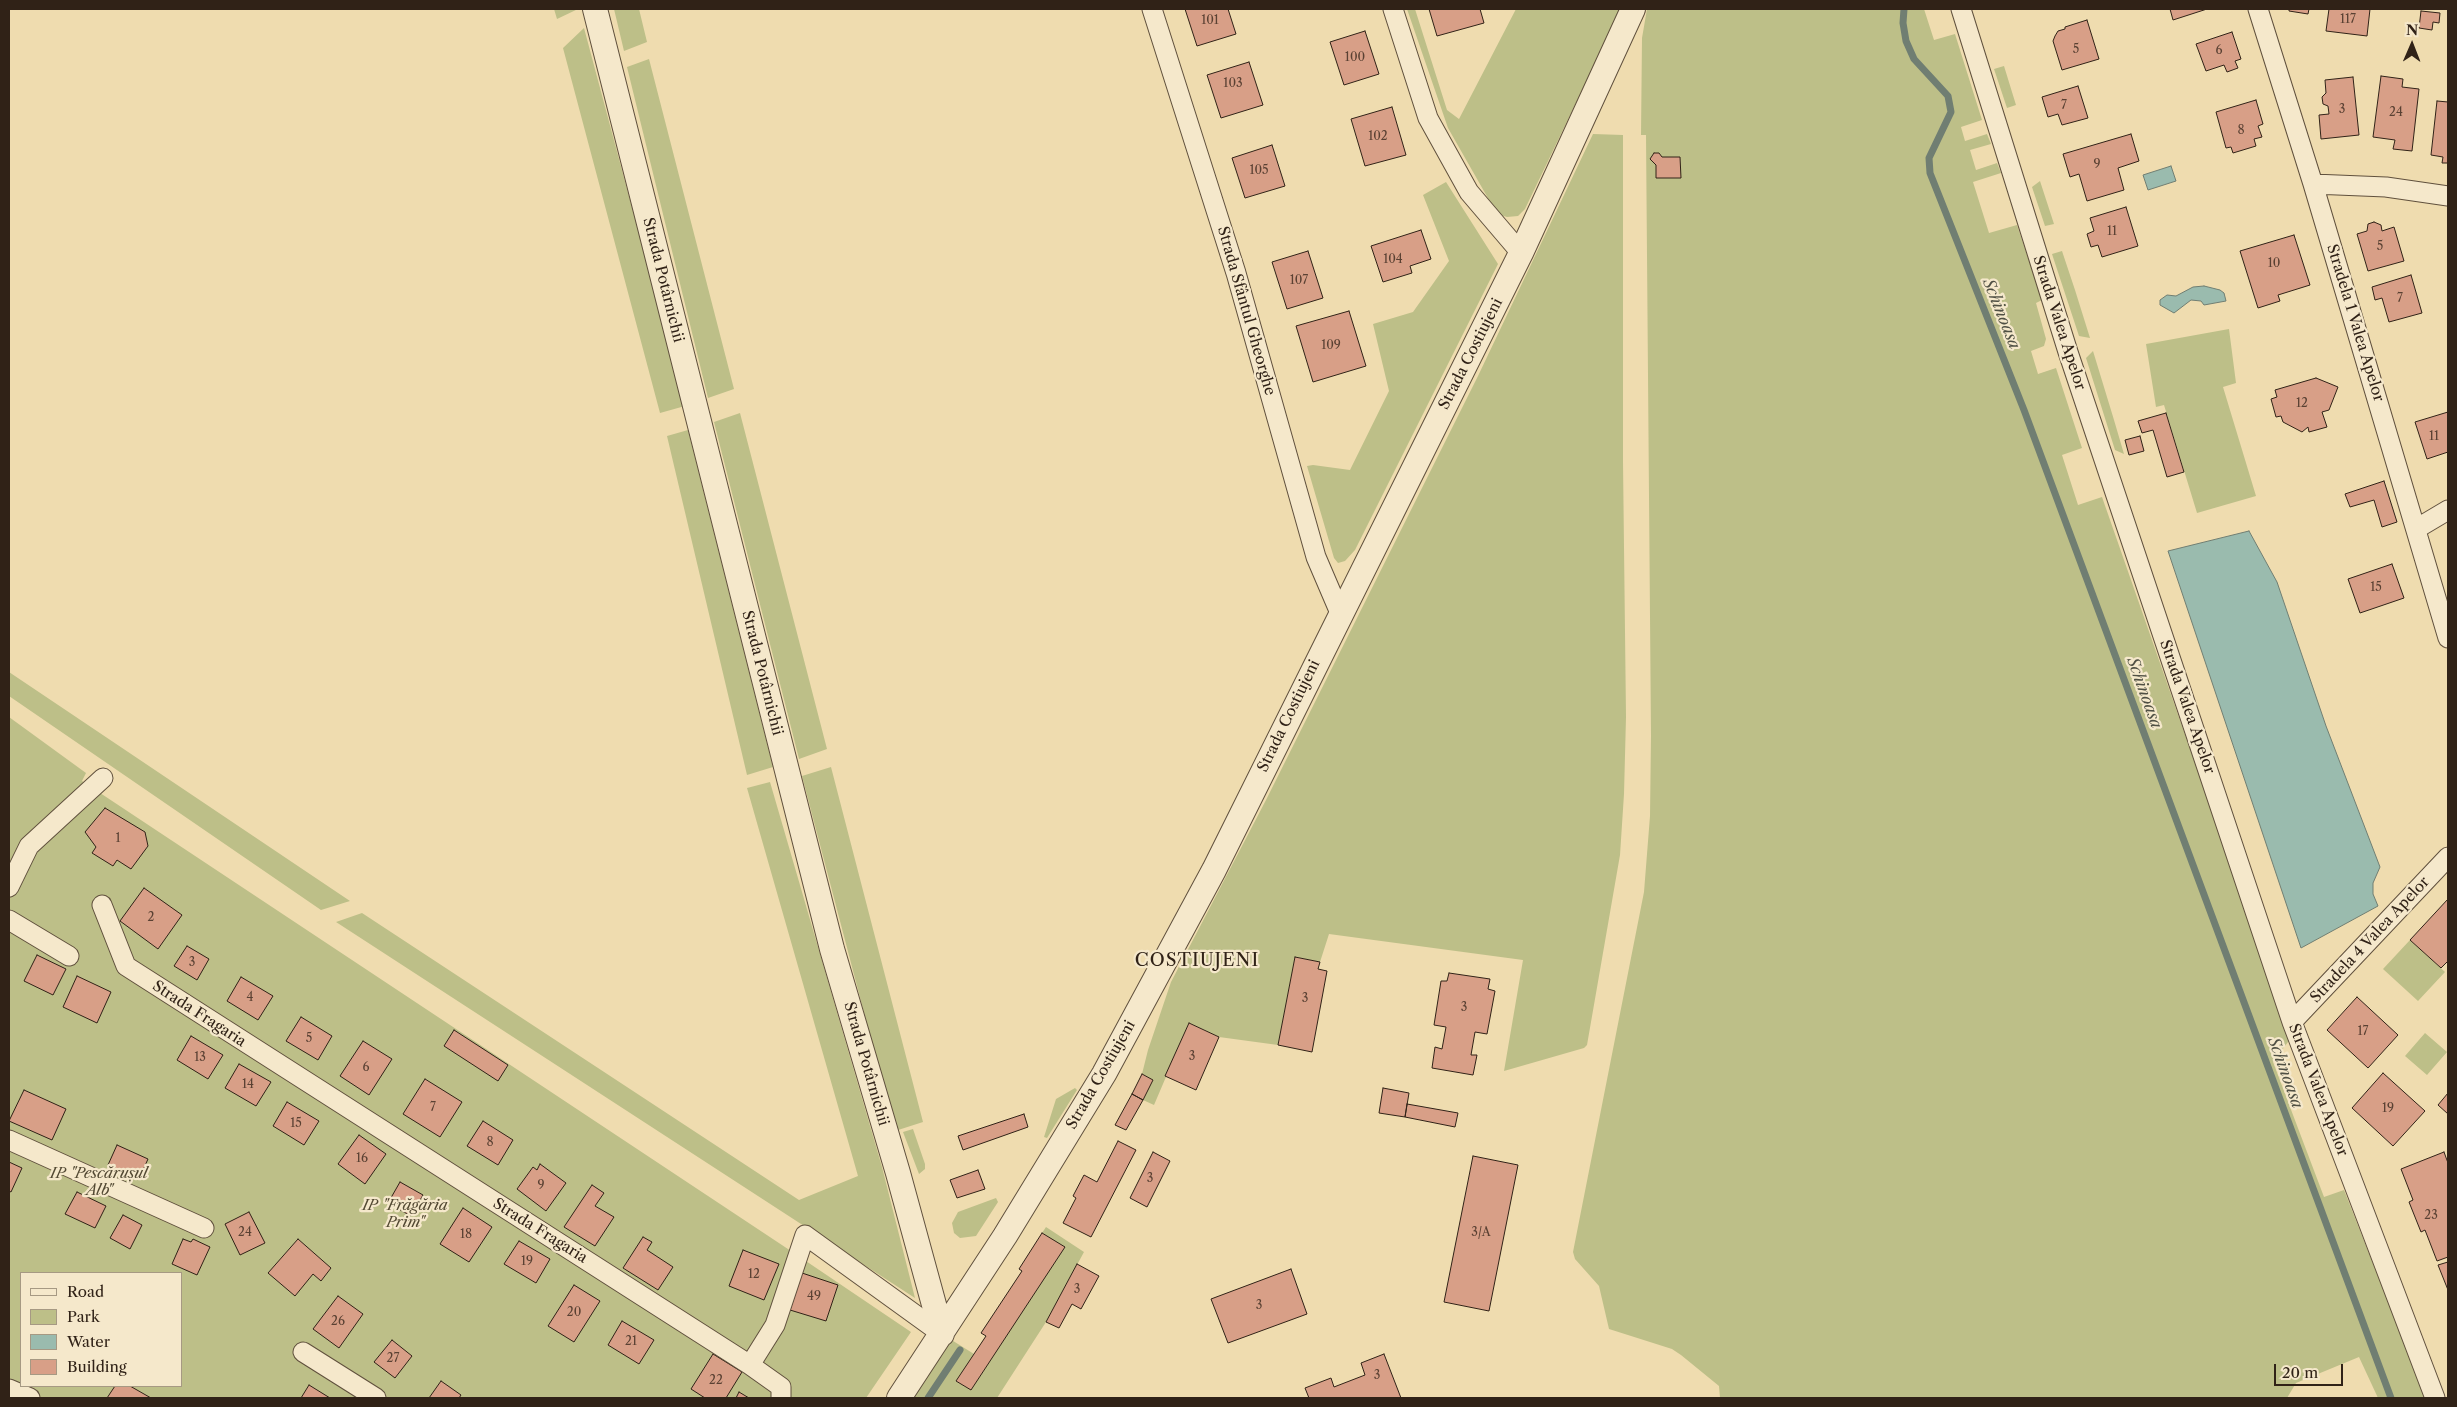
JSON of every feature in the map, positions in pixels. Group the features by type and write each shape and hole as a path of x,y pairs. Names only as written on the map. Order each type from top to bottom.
{"street":[{"name":"Strada Potârnichii","path":"595,9 832,949 898,1173 942,1334"},
{"name":"Strada Sfântul Gheorghe","path":"1152,9 1236,273 1316,557 1340,613"},
{"path":"1393,9 1428,118 1469,192 1521,253"},
{"name":"Strada Costiujeni","path":"899,1398 1005,1236 1104,1074 1214,870 1340,613 1521,253 1633,9"},
{"name":"Strada Valea Apelor","path":"1961,9 2068,352 2292,1022 2435,1398"},
{"name":"Stradela 1 Valea Apelor","path":"2258,9 2313,184 2448,638"},
{"path":"2313,184 2386,187 2448,196"},
{"path":"2416,530 2448,510"},
{"path":"9,887 29,846 102,778"},
{"name":"Stradela 4 Valea Apelor","path":"2292,1022 2448,857"},
{"name":"Strada Fragaria","path":"102,905 126,966 750,1364 780,1387 781,1398"},
{"path":"9,920 69,956"},
{"path":"9,1140 204,1228"},
{"path":"750,1364 775,1325 805,1235 942,1334"},
{"path":"303,1352 376,1398"},
{"path":"9,1388 30,1398"}],"green space":[{"path":"554,9 578,9 557,19"},
{"path":"614,9 639,9 647,42 624,51"},
{"path":"1407,9 1415,9 1447,110 1459,119 1516,9 1621,9 1525,209 1518,216 1507,217 1497,214 1448,128"},
{"path":"1647,9 1924,9 1934,40 1955,34 1982,120 1961,127 1965,141 1987,134 1991,144 1970,150 1976,170 1997,163 2001,173 1973,182 1989,233 2017,225 2042,300 2036,303 2046,339 2044,346 2031,351 2038,374 2056,368 2082,448 2062,455 2078,505 2102,497 2291,1038 2273,1062 2324,1197 2344,1190 2426,1398 2378,1398 2359,1357 2296,1383 2287,1398 1720,1398 1719,1386 1672,1349 1609,1329 1599,1286 1575,1259 1573,1252 1644,892 1650,816 1646,135 1641,135 1642,38"},
{"path":"584,28 685,406 660,413 563,48"},
{"path":"649,59 734,389 708,398 627,67"},
{"path":"2004,66 2016,105 2007,108 1994,69"},
{"path":"1593,134 1623,135 1623,462 1626,717 1620,855 1587,1045 1584,1048 1504,1071 1523,960 1329,934 1320,962 1295,957 1278,1045 1219,1037 1189,1023 1154,1105 1143,1100 1153,1080 1142,1074 1171,982 1266,800 1478,376"},
{"path":"2040,181 2054,224 2045,226 2032,187"},
{"path":"1446,182 1498,264 1355,550 1345,561 1338,563 1334,558 1307,466 1313,465 1350,470 1389,391 1373,324 1413,312 1449,261 1423,195"},
{"path":"2062,251 2090,338 2079,336 2052,254"},
{"path":"2229,329 2236,383 2223,387 2256,496 2197,513 2164,405 2156,407 2146,344"},
{"path":"2093,351 2124,454 2115,450 2086,358"},
{"path":"740,413 827,749 799,759 714,422"},
{"path":"688,430 773,767 747,775 667,436"},
{"path":"9,672 350,901 321,910 9,696"},
{"name":"IP \"Frăgăria Prim\"","path":"9,717 86,773 82,781 911,1332 866,1398 9,1398"},
{"path":"831,767 923,1122 895,1131 802,776"},
{"path":"770,782 882,1167 915,1298 336,922 362,913 799,1200 858,1176 747,788"},
{"path":"2410,940 2445,972 2418,1001 2383,969"},
{"path":"2425,1033 2447,1052 2427,1075 2405,1056"},
{"path":"1075,1088 1077,1090 1047,1138 1044,1137 1056,1099"},
{"path":"913,1129 925,1164 925,1169 919,1174 903,1132"},
{"path":"996,1198 998,1202 976,1236 960,1238 954,1233 952,1223 958,1212"},
{"path":"1046,1227 1084,1252 1046,1322 997,1398 910,1398 950,1339 974,1354 956,1381 971,1390 1064,1248 1042,1233"}],"water":[{"path":"2171,166 2176,181 2148,190 2143,175"},
{"path":"2204,286 2220,290 2224,293 2226,301 2204,305 2201,301 2191,300 2174,313 2160,305 2160,300 2167,295 2176,296 2193,287"},
{"path":"2249,531 2277,582 2326,726 2380,867 2373,883 2373,894 2378,906 2301,948 2168,551"}],"building":[{"path":"1185,9 1228,9 1236,34 1197,46"},
{"path":"1429,9 1480,9 1484,23 1437,36"},
{"path":"2170,9 2207,9 2173,20"},
{"path":"2289,9 2309,9 2308,14 2289,11"},
{"path":"2329,9 2370,9 2367,36 2326,31"},
{"path":"2421,11 2440,13 2439,23 2433,22 2432,30 2419,28"},
{"path":"2087,20 2099,59 2062,70 2053,41 2055,36 2058,31 2065,29 2065,27"},
{"path":"1365,31 1379,74 1344,85 1330,42"},
{"path":"2232,32 2241,59 2235,61 2238,68 2227,72 2224,65 2206,71 2196,44"},
{"path":"1249,62 1263,105 1221,118 1207,75"},
{"path":"2381,76 2403,79 2402,87 2419,89 2412,151 2393,149 2395,140 2373,137"},
{"path":"2353,77 2359,135 2321,139 2319,115 2329,114 2328,106 2323,104 2322,97 2326,93 2325,80"},
{"path":"2078,86 2088,118 2062,125 2058,114 2048,117 2042,97"},
{"path":"2256,100 2263,124 2258,126 2262,137 2254,139 2256,146 2233,153 2231,147 2226,148 2216,112"},
{"path":"2437,101 2448,102 2448,163 2442,163 2443,157 2431,155"},
{"path":"1392,107 1406,155 1365,166 1351,119"},
{"path":"2131,134 2139,161 2118,168 2124,190 2087,201 2079,174 2070,177 2063,154"},
{"path":"1272,145 1285,186 1245,198 1232,158"},
{"path":"1654,153 1659,153 1662,157 1680,157 1681,178 1656,178 1656,165 1650,159"},
{"path":"2126,207 2138,246 2102,257 2098,245 2091,247 2087,234 2094,231 2090,218"},
{"path":"2374,222 2381,225 2382,231 2394,227 2404,261 2368,271 2357,234 2367,231 2368,224"},
{"path":"1421,230 1431,259 1410,266 1412,273 1383,282 1371,246"},
{"path":"2294,235 2310,285 2278,295 2280,301 2258,308 2240,251"},
{"path":"1308,251 1323,298 1287,309 1272,262"},
{"path":"2411,275 2422,313 2389,322 2382,298 2375,300 2372,287"},
{"path":"1349,311 1366,366 1313,382 1296,326"},
{"path":"2316,378 2338,387 2329,410 2322,412 2327,427 2309,432 2308,427 2302,432 2283,422 2281,416 2276,417 2271,399 2277,397 2275,390"},
{"path":"2448,412 2448,452 2427,459 2415,422"},
{"path":"2166,413 2184,472 2167,477 2153,430 2142,433 2138,421"},
{"path":"2140,436 2144,451 2129,455 2125,440"},
{"path":"2384,481 2397,522 2382,527 2374,500 2350,507 2345,494"},
{"path":"2392,564 2404,598 2360,613 2348,579"},
{"path":"105,808 145,832 148,846 131,869 117,860 113,866 92,853 96,847 85,832"},
{"path":"144,888 182,915 158,949 120,921"},
{"path":"2448,899 2448,961 2441,968 2410,940"},
{"path":"187,946 209,959 197,980 174,966"},
{"path":"37,955 66,969 53,995 24,981"},
{"path":"1295,957 1320,962 1318,969 1327,971 1312,1052 1278,1045"},
{"path":"1449,973 1490,979 1488,989 1495,991 1487,1034 1475,1032 1471,1055 1477,1055 1473,1075 1432,1068 1435,1047 1442,1049 1446,1027 1434,1025 1441,981 1447,981"},
{"path":"77,976 111,992 97,1023 63,1007"},
{"path":"241,977 273,996 258,1020 227,1001"},
{"path":"2357,997 2398,1035 2368,1068 2327,1030"},
{"path":"301,1017 332,1036 318,1060 286,1041"},
{"path":"1189,1023 1219,1037 1196,1090 1165,1076"},
{"path":"454,1030 508,1065 498,1081 444,1046"},
{"path":"191,1036 223,1055 208,1079 177,1060"},
{"path":"363,1041 392,1059 369,1095 340,1076"},
{"path":"239,1064 271,1082 256,1106 225,1088"},
{"path":"2383,1073 2425,1111 2393,1146 2352,1108"},
{"path":"1142,1074 1153,1080 1143,1100 1132,1094"},
{"path":"425,1079 462,1102 440,1137 403,1114"},
{"path":"1383,1088 1409,1093 1405,1117 1379,1113"},
{"path":"24,1090 66,1109 52,1140 9,1121"},
{"path":"2448,1093 2448,1114 2438,1105"},
{"path":"1132,1094 1143,1100 1126,1130 1115,1125"},
{"path":"287,1102 319,1121 304,1145 273,1126"},
{"path":"1407,1104 1458,1113 1455,1127 1405,1117"},
{"path":"1024,1114 1028,1127 963,1150 958,1136"},
{"path":"483,1121 513,1140 498,1165 467,1146"},
{"path":"359,1135 386,1154 365,1184 338,1164"},
{"path":"1118,1141 1136,1150 1091,1237 1063,1223 1076,1198 1073,1196 1084,1175 1097,1182"},
{"path":"117,1145 148,1159 139,1179 108,1165"},
{"path":"1153,1152 1170,1161 1147,1207 1130,1198"},
{"path":"2444,1152 2448,1163 2448,1257 2437,1261 2425,1230 2421,1232 2409,1202 2413,1200 2401,1169"},
{"path":"1473,1156 1518,1165 1489,1311 1444,1302"},
{"path":"9,1162 22,1168 11,1192 9,1191"},
{"path":"540,1164 566,1183 546,1211 517,1189 533,1167 537,1170"},
{"path":"978,1170 985,1189 957,1198 950,1180"},
{"path":"400,1182 423,1195 411,1216 388,1203"},
{"path":"592,1185 604,1193 595,1206 614,1217 595,1246 564,1227"},
{"path":"77,1192 106,1206 95,1228 65,1214"},
{"path":"463,1208 492,1227 469,1262 440,1244"},
{"path":"249,1212 265,1243 240,1255 225,1224"},
{"path":"123,1215 142,1225 130,1249 110,1238"},
{"path":"1042,1233 1065,1247 971,1390 956,1381 986,1336 981,1333 1022,1271 1019,1269"},
{"path":"643,1237 652,1242 647,1250 673,1267 658,1290 623,1268"},
{"path":"183,1239 191,1242 193,1239 210,1247 197,1275 172,1264"},
{"path":"298,1239 331,1268 321,1281 313,1274 295,1296 268,1273"},
{"path":"519,1241 550,1259 536,1283 504,1264"},
{"path":"743,1250 779,1264 764,1300 729,1286"},
{"path":"2448,1262 2448,1290 2438,1265"},
{"path":"1077,1264 1099,1276 1081,1309 1072,1304 1059,1328 1046,1322"},
{"path":"1291,1269 1307,1314 1228,1343 1211,1299"},
{"path":"802,1273 838,1285 826,1321 790,1310"},
{"path":"574,1285 600,1301 574,1342 548,1326"},
{"path":"338,1296 363,1314 339,1348 313,1329"},
{"path":"622,1321 654,1340 639,1364 608,1345"},
{"path":"392,1340 412,1356 395,1378 374,1362"},
{"path":"713,1354 742,1372 726,1398 705,1398 691,1389"},
{"path":"1384,1354 1401,1398 1309,1398 1305,1388 1331,1378 1334,1387 1365,1375 1361,1363"},
{"path":"441,1381 461,1395 459,1398 429,1398"},
{"path":"309,1385 330,1398 301,1398"},
{"path":"114,1387 132,1387 151,1398 107,1398"},
{"path":"739,1392 749,1398 736,1398"}],"waterway":[{"name":"Schinoasa","path":"1904,9 1903,23 1906,41 1914,59 1948,96 1951,112 1929,158 1930,173 2024,410 2391,1398"},
{"path":"928,1398 960,1350"}],"district":[{"name":"COSTIUJENI","path":"1197,961"}],"park label":[{"name":"IP \"Pescărușul Alb\"","path":"99,1182"}]}
